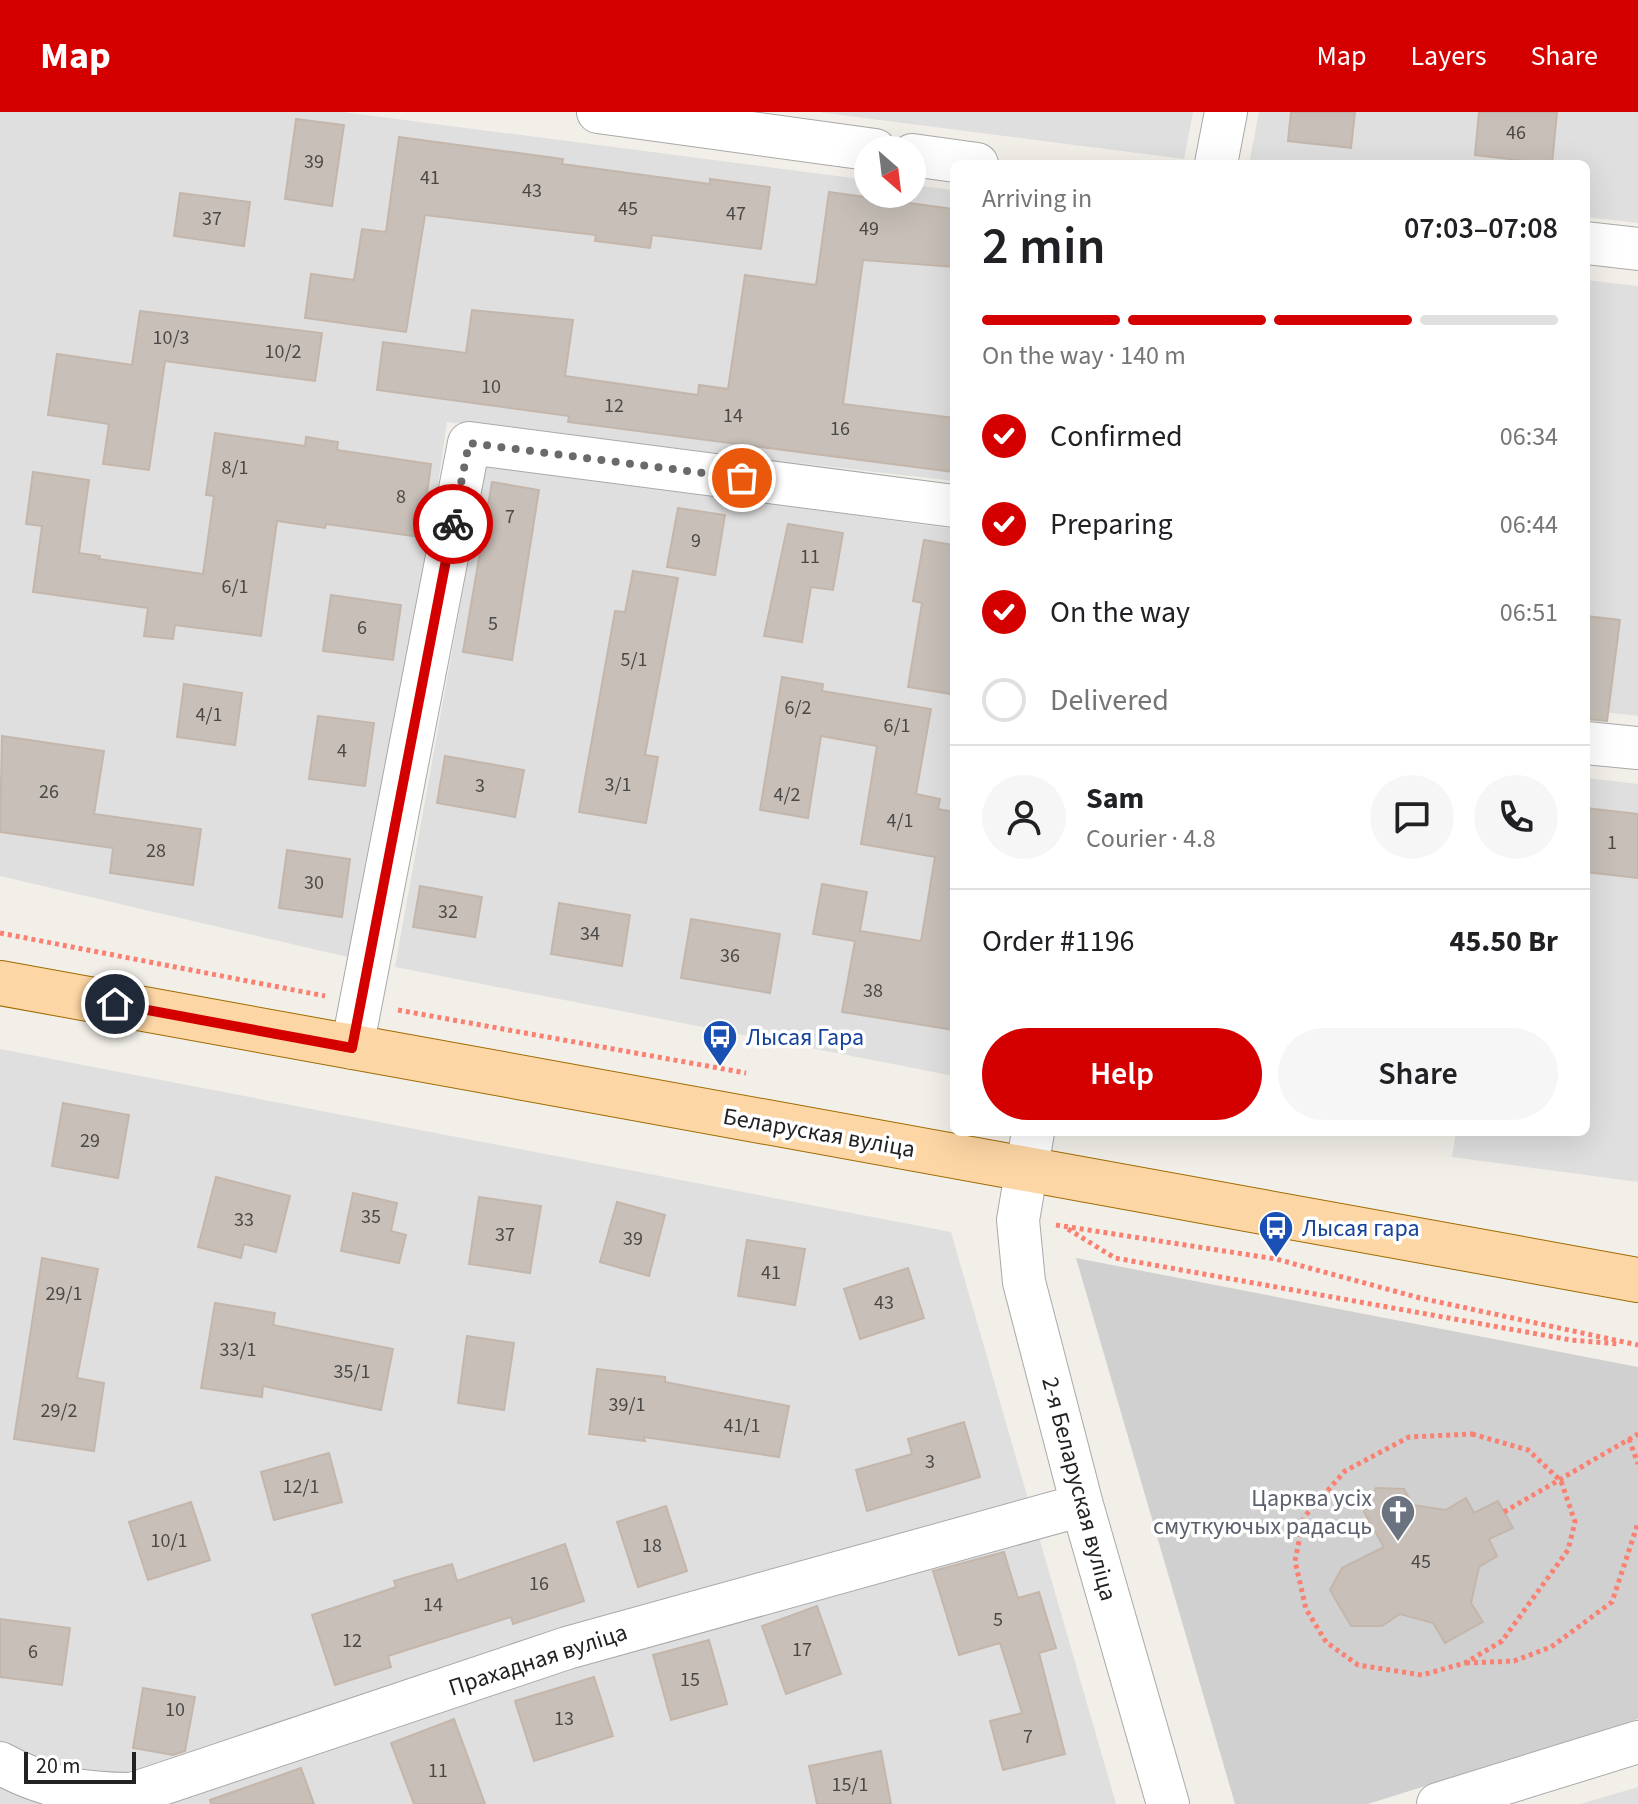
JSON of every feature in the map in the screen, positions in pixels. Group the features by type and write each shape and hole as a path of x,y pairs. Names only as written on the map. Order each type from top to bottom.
{"main road":[{"name":"Беларуская вуліца","path":"0,983 352,1048 1030,1151 1638,1280"}],"street":[{"path":"598,112 854,147"},
{"path":"1217,160 1226,112"},
{"path":"926,157 950,160"},
{"path":"1590,243 1638,249"},
{"path":"352,1048 469,443 950,505"},
{"path":"1590,743 1638,748"},
{"name":"2-я Беларуская вуліца","path":"1030,1151 1018,1220 1024,1282 1082,1505 1168,1804"},
{"name":"Прахадная вуліца","path":"0,1763 50,1787 90,1794 132,1794 567,1648 1082,1505"},
{"path":"1438,1804 1638,1742"}],"path":[{"path":"0,933 749,1074"},
{"path":"1018,1220 1276,1259 1420,1298 1638,1346"},
{"path":"1064,1227 1115,1258 1571,1340 1638,1346"},
{"path":"1465,1663 1502,1641 1568,1550 1575,1522 1561,1481 1528,1450 1472,1434 1409,1437 1345,1471 1304,1517 1295,1561 1306,1609 1326,1642 1358,1665 1422,1675 1465,1663 1514,1661 1551,1647 1612,1602 1638,1523"},
{"path":"1504,1512 1638,1434"},
{"path":"1629,1439 1638,1464"}],"shaded area":[{"path":"0,112 343,112 854,178 854,208 926,208 926,187 950,190 950,481 447,422 428,553 352,958 0,876"},
{"path":"818,112 1193,112 1184,159"},
{"path":"1259,112 1638,112 1638,223 1590,217 1590,160 1250,160"},
{"path":"1590,280 1638,286 1638,716 1590,710"},
{"path":"486,463 950,528 950,1075 395,967"},
{"path":"1590,778 1638,784 1638,1182 1452,1157 1455,1136 1590,1136"},
{"path":"0,1049 951,1232 1116,1804 0,1804"},
{"name":"Царква усіх смуткуючых радасць","path":"1076,1258 1638,1367 1638,1719 1368,1804 1235,1804"},
{"path":"1638,1787 1638,1804 1580,1804"}],"building":[{"path":"1291,112 1355,112 1351,148 1288,141"},
{"path":"1479,112 1557,112 1552,160 1475,155"},
{"path":"296,119 344,125 332,206 285,199"},
{"path":"399,137 563,159 562,164 710,184 710,179 770,187 761,249 652,235 650,248 595,241 596,235 425,215 406,332 305,318 311,274 354,280 362,229 386,232"},
{"path":"829,192 854,195 854,208 926,208 926,205 950,208 950,267 863,260 843,404 950,417 950,471 568,422 569,416 377,390 383,342 466,353 472,310 573,320 565,376 698,395 699,385 728,389 745,275 816,285"},
{"path":"180,193 250,202 244,246 174,236"},
{"path":"140,311 322,333 315,381 165,361 149,470 103,464 109,424 48,415 57,354 132,365"},
{"path":"215,433 305,446 306,437 338,442 337,450 431,464 421,537 326,524 325,528 277,521 261,636 175,625 173,639 144,636 148,608 33,592 42,526 26,524 33,472 89,480 79,553 100,556 99,559 203,574 214,496 206,495"},
{"path":"492,482 539,490 512,660 463,652"},
{"path":"678,508 725,515 715,575 667,567"},
{"path":"788,524 843,533 833,590 811,587 802,642 764,636"},
{"path":"924,540 950,544 950,694 908,687 922,603 913,601"},
{"path":"633,571 678,578 645,755 658,757 646,823 579,812 615,611 625,612"},
{"path":"331,595 401,605 393,660 323,651"},
{"path":"1590,616 1620,620 1607,721 1590,719"},
{"path":"782,677 823,684 822,691 931,709 916,794 940,799 938,809 950,811 950,1029 842,1012 855,941 813,934 822,884 867,892 860,931 921,941 935,857 861,844 877,746 821,736 808,818 760,810"},
{"path":"184,684 242,693 235,745 177,737"},
{"path":"318,716 374,723 365,786 309,779"},
{"path":"2,736 104,751 94,814 201,829 193,885 110,873 113,848 0,832"},
{"path":"445,756 524,770 515,817 437,803"},
{"path":"1590,808 1638,814 1638,878 1590,872"},
{"path":"287,850 350,859 342,917 279,908"},
{"path":"420,886 482,897 475,937 413,927"},
{"path":"559,903 630,915 622,966 551,954"},
{"path":"691,919 780,934 770,993 681,978"},
{"path":"63,1103 129,1115 118,1178 52,1166"},
{"path":"216,1177 290,1196 276,1252 244,1244 241,1258 198,1247"},
{"path":"353,1193 397,1203 391,1231 406,1235 399,1263 341,1251"},
{"path":"479,1197 541,1206 530,1273 469,1264"},
{"path":"617,1202 665,1215 649,1276 600,1262"},
{"path":"747,1240 805,1249 795,1305 738,1296"},
{"path":"42,1258 98,1269 77,1378 104,1383 94,1451 14,1439"},
{"path":"908,1268 924,1318 860,1339 844,1289"},
{"path":"215,1303 275,1313 273,1325 393,1349 381,1410 263,1386 262,1397 201,1388"},
{"path":"467,1336 514,1343 504,1410 458,1403"},
{"path":"597,1369 665,1377 665,1382 789,1406 779,1457 644,1437 645,1441 589,1434"},
{"path":"964,1422 980,1477 867,1511 856,1470 912,1454 908,1439"},
{"path":"329,1453 342,1502 274,1520 261,1472"},
{"path":"1376,1488 1404,1489 1413,1505 1446,1510 1466,1498 1474,1513 1498,1501 1513,1528 1489,1539 1497,1556 1479,1567 1471,1603 1483,1622 1445,1643 1433,1623 1400,1614 1382,1626 1351,1626 1330,1590 1342,1568 1384,1547 1364,1512"},
{"path":"191,1502 210,1560 148,1580 129,1522"},
{"path":"666,1506 687,1571 638,1587 617,1522"},
{"path":"565,1544 584,1601 513,1624 511,1617 388,1656 391,1667 335,1685 312,1615 396,1587 394,1581 452,1564 457,1581"},
{"path":"1004,1552 1018,1598 1039,1592 1056,1648 1039,1653 1065,1754 1003,1770 990,1721 1022,1713 1000,1643 959,1655 933,1571"},
{"path":"817,1606 841,1674 786,1694 762,1626"},
{"path":"0,1619 70,1628 62,1685 0,1677"},
{"path":"709,1640 727,1704 671,1720 653,1655"},
{"path":"594,1677 613,1736 534,1761 515,1701"},
{"path":"143,1688 195,1697 185,1751 173,1755 133,1748"},
{"path":"454,1719 485,1804 414,1804 391,1743"},
{"path":"881,1751 891,1804 817,1804 809,1766"},
{"path":"301,1768 314,1804 211,1804 210,1800"}],"way so far":[{"path":"453,524 469,443 742,478"}],"place":[{"name":"Лысая Гара","path":"720,1068"},
{"name":"Лысая гара","path":"1276,1259"},
{"name":"Царква усіх смуткуючых радасць","path":"1398,1543"}],"route":[{"path":"115,1004 352,1048 453,524"}]}
